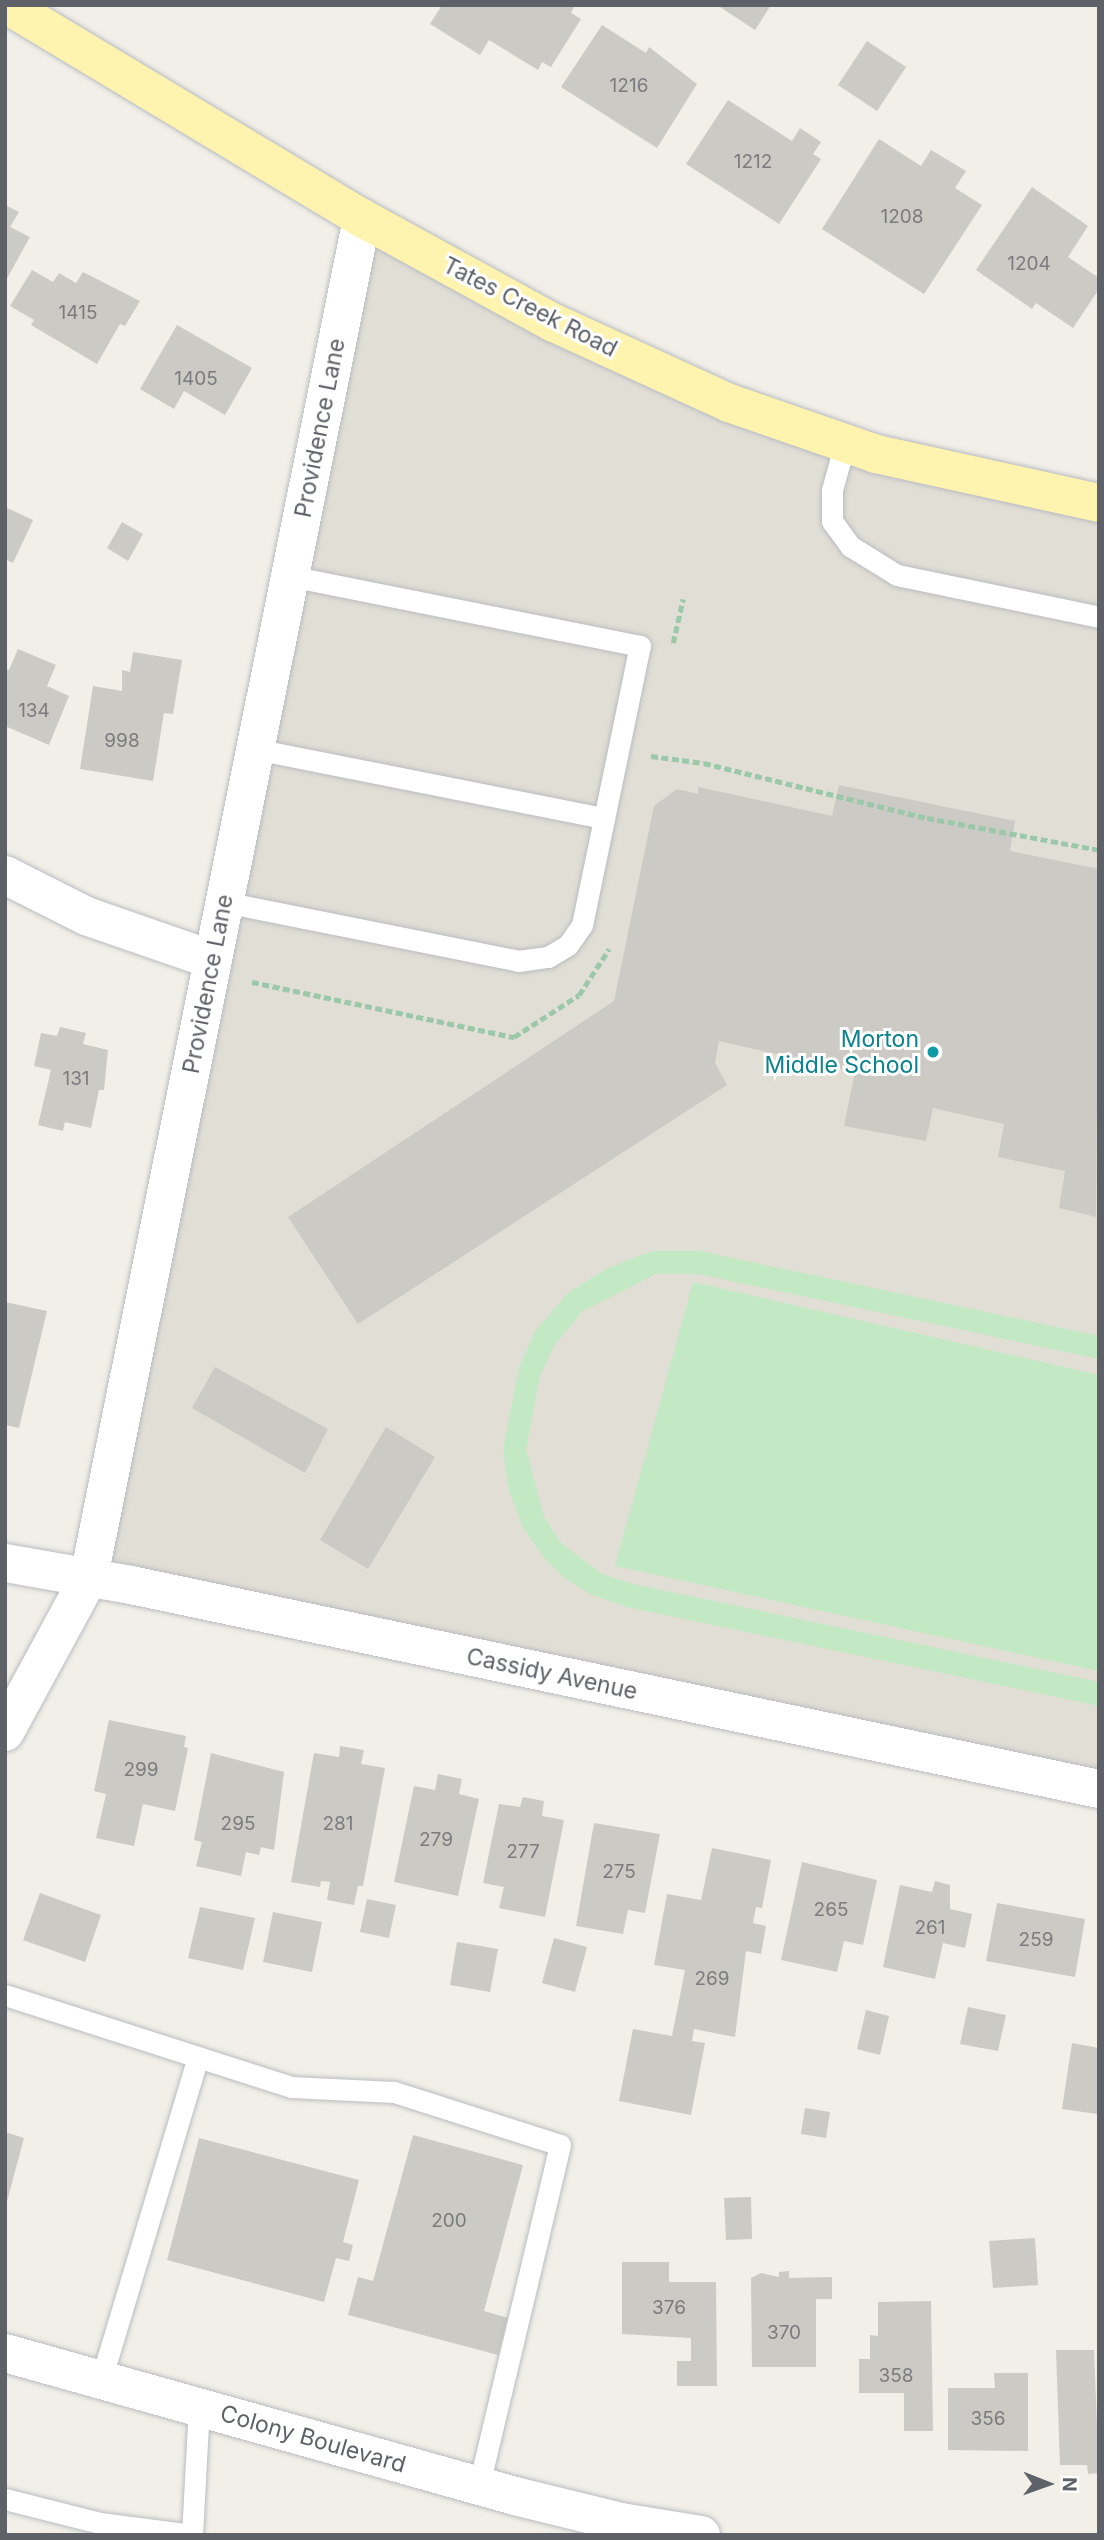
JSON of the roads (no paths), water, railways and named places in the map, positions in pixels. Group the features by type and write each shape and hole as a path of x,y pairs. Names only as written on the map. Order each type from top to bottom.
{"main road":[{"name":"Tates Creek Road","path":"7,5 362,218 554,323 729,403 845,443 939,469 1099,503"}],"street":[{"name":"Providence Lane","path":"5,1732 89,1577 362,218"},
{"path":"5,875 86,916 211,967"},
{"name":"Cassidy Avenue","path":"5,1563 89,1577 1099,1789"},
{"name":"Colony Boulevard","path":"5,2353 479,2486 616,2528 701,2535"}],"lane":[{"path":"845,443 832,489 832,521 850,546 897,575 1099,617"},
{"path":"224,902 518,961 548,957 568,945 582,925 640,646 290,576"},
{"path":"255,749 604,818"},
{"path":"5,1995 291,2087 394,2092 560,2145 479,2486"},
{"path":"101,2380 198,2057"},
{"path":"5,2500 100,2523 192,2535 199,2407"}],"place":[{"name":"Morton Middle School","path":"933,1052"}]}
